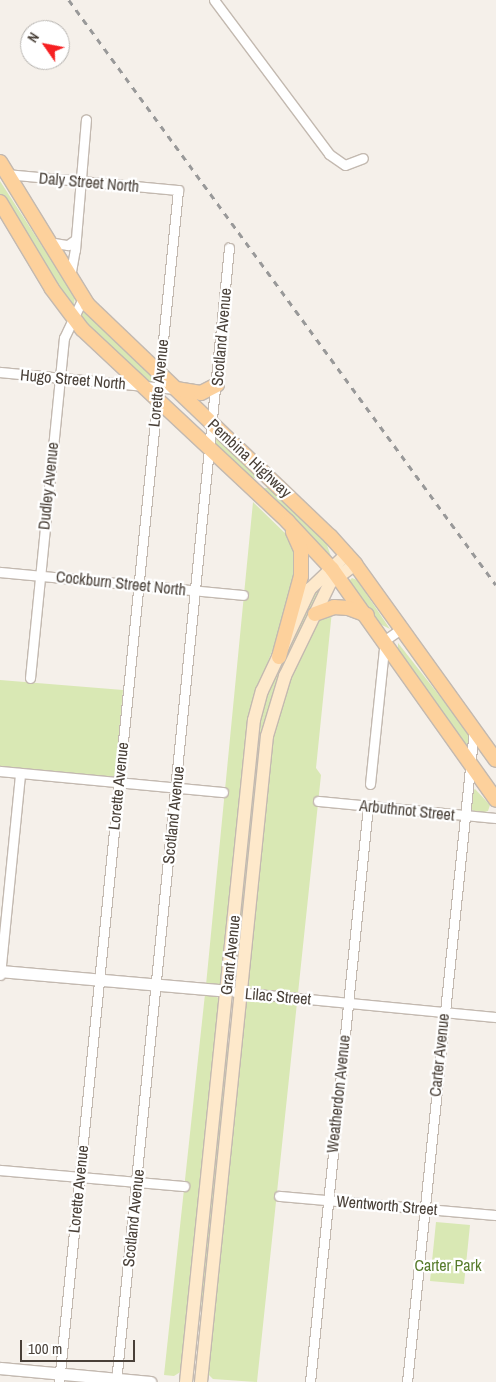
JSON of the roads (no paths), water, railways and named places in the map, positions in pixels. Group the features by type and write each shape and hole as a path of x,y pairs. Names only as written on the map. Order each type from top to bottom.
{"main road":[{"name":"Pembina Highway","path":"2,170 83,298 208,447 288,522 335,573 368,615 496,800"},
{"name":"Pembina Highway","path":"0,202 74,318 143,386 176,389 274,481 351,559 496,760"},
{"path":"176,389 201,392 217,385"},
{"path":"240,477 255,483 274,481"},
{"path":"279,657 301,576 301,550 288,522"},
{"name":"Grant Avenue","path":"186,1382 254,720 262,691 310,589 335,573 351,559"},
{"name":"Grant Avenue","path":"201,1382 267,736 285,676 335,573"},
{"path":"315,614 334,607 348,608 368,615"}],"street":[{"path":"214,0 329,154 345,165 363,158"},
{"path":"70,278 86,119"},
{"name":"Daly Street North","path":"2,170 80,182 178,190"},
{"name":"Lorette Avenue","path":"59,1378 178,190"},
{"path":"48,242 68,245 75,240"},
{"name":"Scotland Avenue","path":"117,1380 208,447 213,424 217,385 229,248"},
{"name":"Dudley Avenue","path":"30,678 64,338 83,298"},
{"name":"Hugo Street North","path":"0,372 143,386"},
{"name":"Cockburn Street North","path":"0,572 243,595"},
{"path":"370,784 385,640 402,628"},
{"name":"Carter Avenue","path":"407,1382 474,729"},
{"path":"0,772 223,792"},
{"path":"0,973 20,773"},
{"name":"Arbuthnot Street","path":"318,801 496,818"},
{"name":"Weatherdon Avenue","path":"310,1382 368,806"},
{"name":"Lilac Street","path":"0,973 242,992 496,1016"},
{"path":"0,1170 184,1186"},
{"name":"Wentworth Street","path":"279,1196 496,1215"},
{"path":"0,1368 59,1378 150,1382"}],"railway":[{"path":"69,0 496,585"}],"park label":[{"name":"Carter Park","path":"448,1265"}]}
